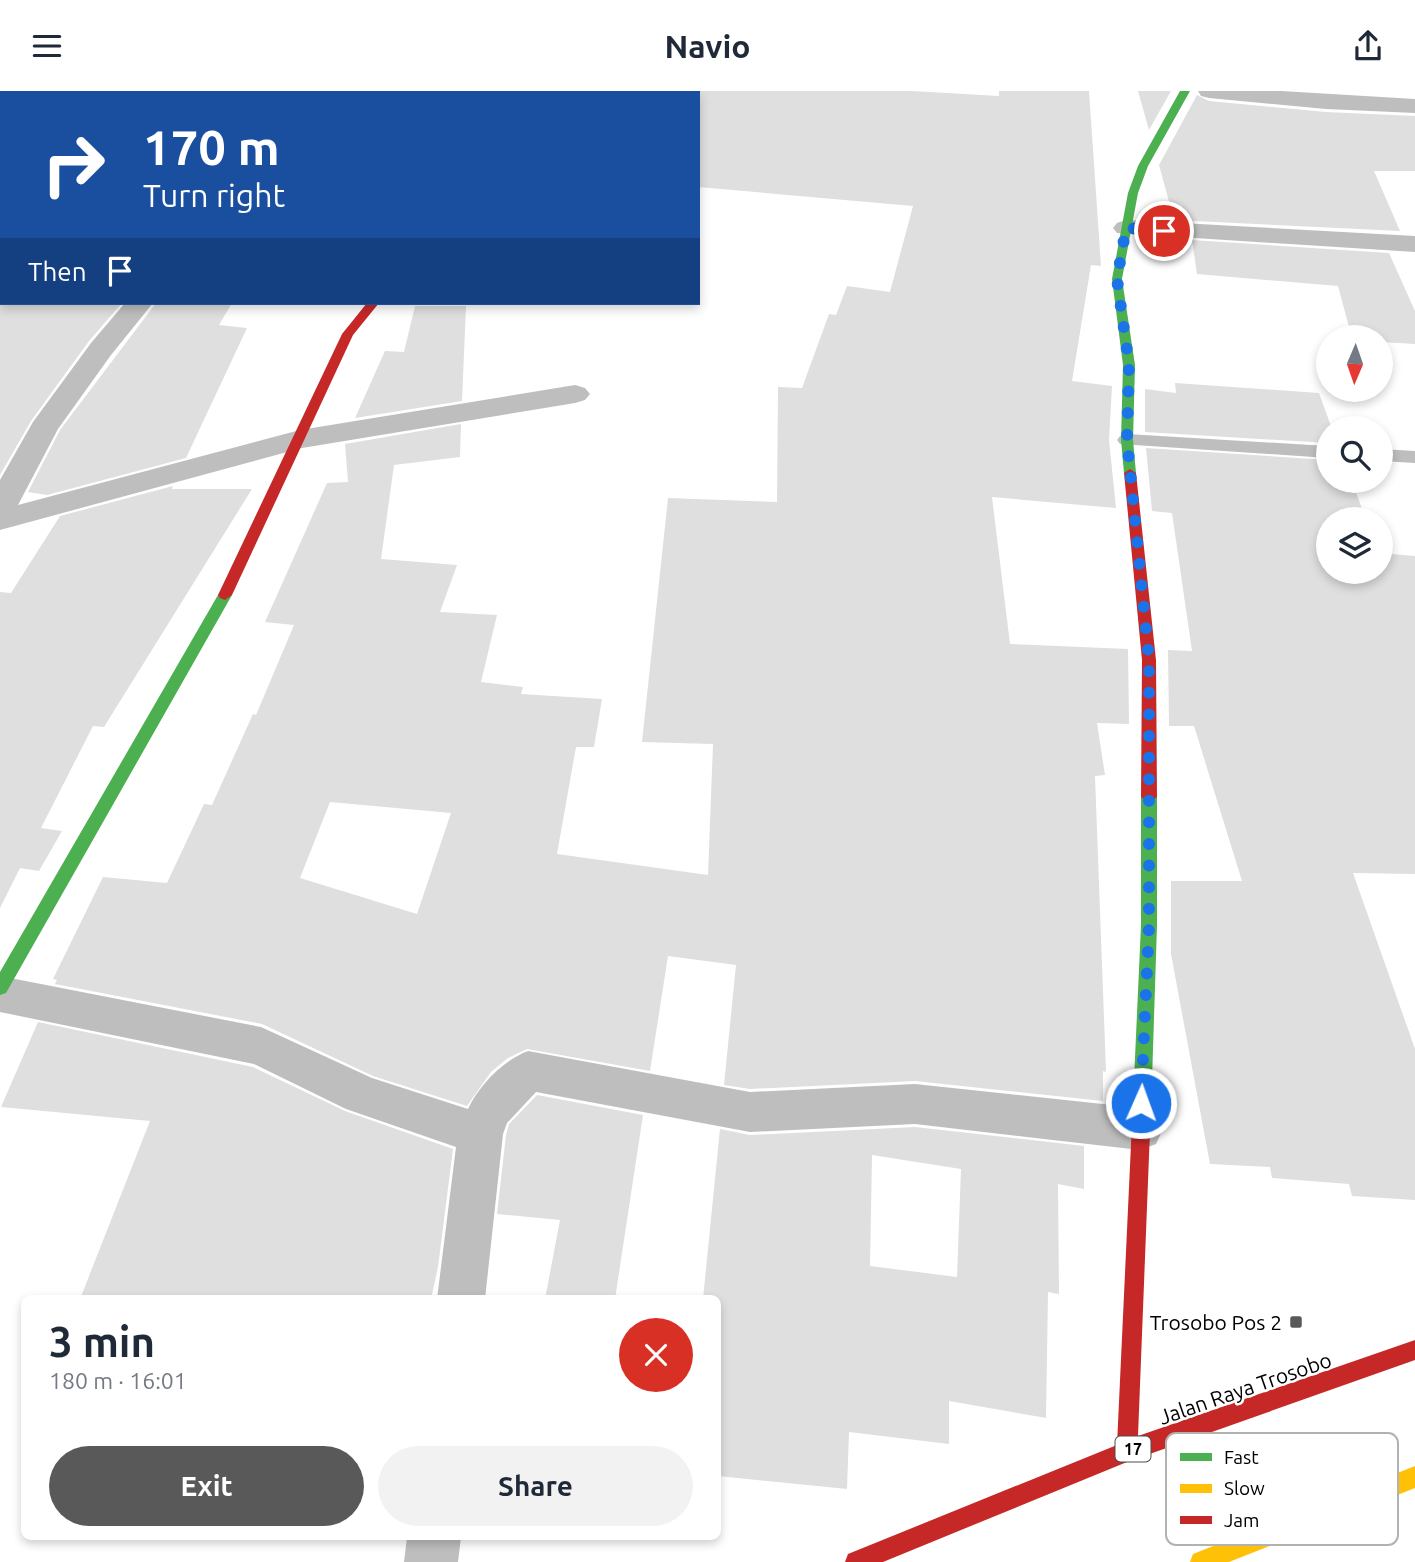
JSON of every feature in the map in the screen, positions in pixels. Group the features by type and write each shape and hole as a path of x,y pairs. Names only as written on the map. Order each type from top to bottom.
{"main road":[{"path":"1127,1451 1149,925 1149,660 1127,440 1129,365 1117,279 1133,193 1143,166 1185,91"},
{"path":"0,988 217,612 348,334 371,305"},
{"name":"Jalan Raya Trosobo","path":"1178,1433 1415,1350"},
{"name":"Jalan Raya Trosobo","path":"856,1562 1166,1437"},
{"path":"1398,1484 1415,1477"},
{"path":"1201,1562 1244,1545"}],"street":[{"path":"1209,91 1326,102 1415,106"},
{"path":"1126,228 1415,244"},
{"path":"0,509 44,428 101,349 137,305"},
{"path":"0,520 300,439 575,394"},
{"path":"0,994 261,1046 362,1095 480,1134"},
{"path":"461,1295 480,1134 490,1110 528,1071 750,1112 915,1104 1140,1129"},
{"path":"431,1562 434,1540"}],"lane":[{"path":"1127,440 1316,451"},
{"path":"1393,456 1415,457"}],"building":[{"path":"700,91 912,91 999,96 999,91 1089,91 1101,266 1091,265 1072,381 1112,386 1109,440 1116,508 992,497 1010,644 1128,649 1129,724 1097,723 1105,775 1095,776 1106,1072 1103,1071 1103,1101 915,1081 750,1089 724,1085 736,965 668,956 650,1071 527,1049 508,1058 491,1072 467,1106 373,1076 262,1024 55,984 57,980 53,979 103,877 167,883 204,804 212,805 253,714 256,715 294,625 265,622 327,483 348,482 345,444 461,424 460,457 394,465 381,559 457,565 440,612 497,615 481,682 523,687 521,694 602,699 594,747 576,747 557,854 708,875 713,744 642,742 668,498 777,502 778,387 802,388 829,314 836,315 847,286 890,292 913,206 700,187","holes":["330,802 451,813 417,914 300,878"]},
{"path":"1138,91 1171,91 1149,130"},
{"path":"1197,95 1209,101 1326,112 1415,116 1415,171 1374,171 1400,231 1174,220 1159,165"},
{"path":"1192,240 1389,253 1415,311 1415,344 1393,343 1393,325 1348,325 1338,286 1197,274"},
{"path":"0,305 120,305 89,341 31,421 0,475"},
{"path":"154,305 231,305 219,325 247,328 186,458 47,495 28,492 60,430"},
{"path":"415,306 466,306 462,401 355,418 385,351 404,352"},
{"path":"1175,383 1316,393 1316,403 1323,403 1327,416 1316,416 1316,442 1145,432 1145,389 1176,393"},
{"path":"1146,448 1316,459 1316,493 1356,493 1361,507 1316,507 1316,584 1393,584 1393,554 1415,556 1415,874 1353,873 1415,1049 1415,1200 1352,1196 1349,1184 1272,1178 1270,1167 1210,1164 1171,954 1171,881 1242,881 1194,726 1169,726 1168,650 1192,651 1172,513 1152,511"},
{"path":"173,486 172,489 252,489 104,727 93,726 41,828 62,831 39,871 20,868 0,908 0,592 11,593 60,516"},
{"path":"38,1022 253,1067 345,1111 453,1149 432,1295 82,1295 150,1121 1,1107"},
{"path":"537,1095 643,1115 616,1295 546,1295 560,1220 497,1214 509,1124"},
{"path":"915,1127 1084,1146 1084,1189 1058,1184 1059,1294 1048,1292 1046,1418 949,1401 949,1444 849,1432 847,1489 721,1476 721,1295 703,1295 720,1129 750,1135","holes":["872,1155 961,1169 957,1277 870,1266"]}],"traffic: fast":[{"path":"1130,473 1127,440 1129,365 1117,279 1133,193 1143,166 1185,91"},
{"path":"0,988 225,595"},
{"path":"1143,1080 1149,925 1149,797"}],"traffic: slow":[{"path":"1398,1484 1415,1477"},
{"path":"1201,1562 1244,1545"}],"traffic: jam":[{"path":"225,595 348,334 371,305"},
{"path":"1130,473 1149,660 1149,797"},
{"path":"1127,1451 1143,1080"},
{"path":"1178,1433 1415,1350"},
{"path":"856,1562 1166,1437"}],"place":[{"name":"Trosobo Pos 2","path":"1296,1322"}],"route":[{"path":"1141,1103 1149,925 1149,660 1127,440 1129,365 1117,279 1126,228 1164,231"}]}
